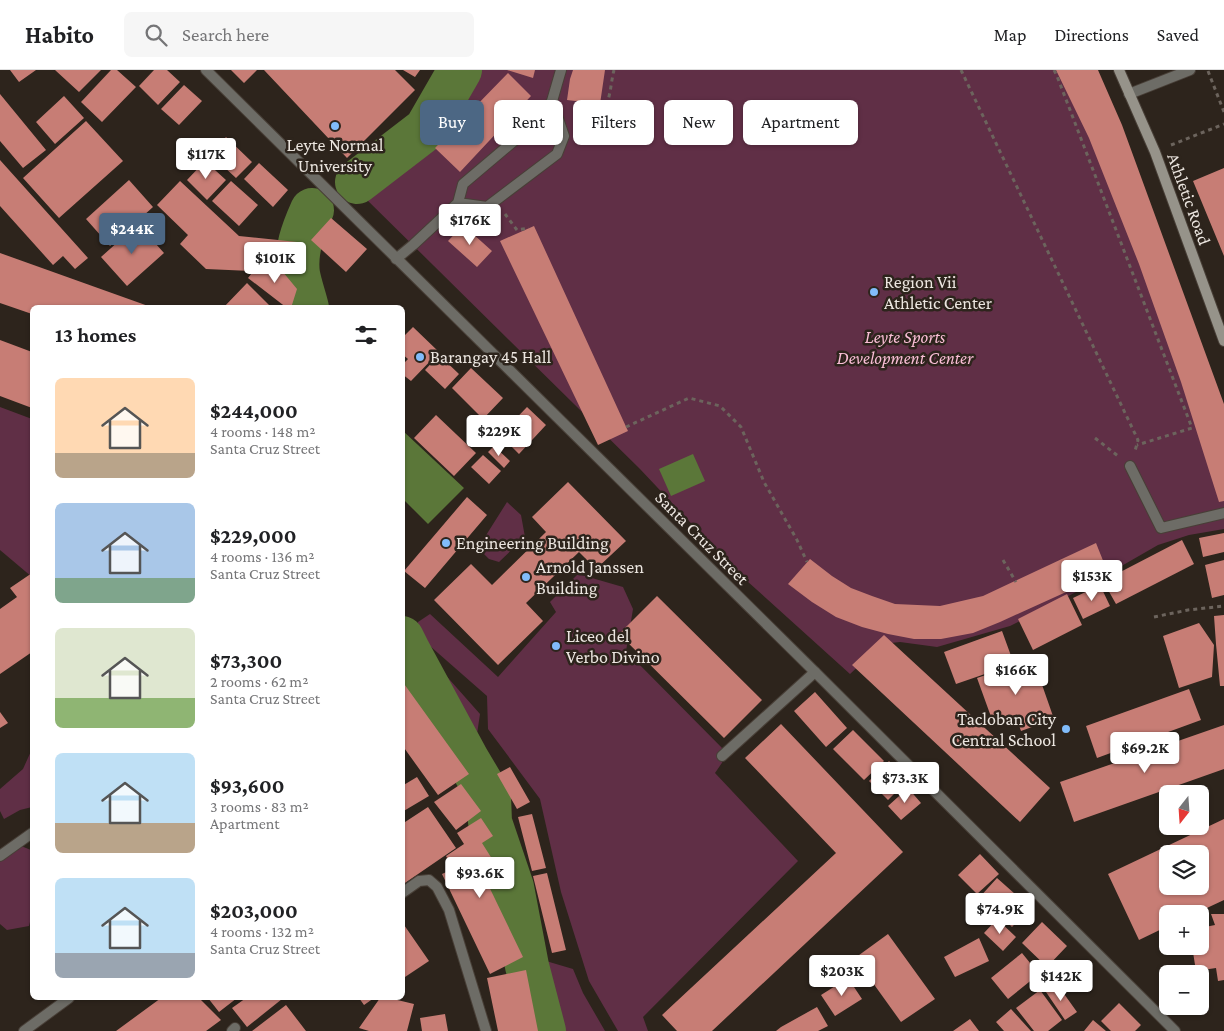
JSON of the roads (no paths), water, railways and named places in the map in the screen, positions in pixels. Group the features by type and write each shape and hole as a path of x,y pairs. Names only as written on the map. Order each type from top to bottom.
{"street":[{"name":"Santa Cruz Street","path":"206,70 1175,1031"},
{"path":"552,100 560,70"},
{"name":"Athletic Road","path":"1119,70 1155,152 1224,341"},
{"path":"1130,94 1190,70"},
{"path":"396,259 458,203 463,184 508,145"},
{"path":"458,203 487,207 557,154 560,145"},
{"path":"1130,466 1161,528 1224,513"},
{"path":"722,756 815,672"},
{"path":"0,856 30,834"},
{"path":"405,891 419,881 429,880 437,887 449,910 486,1031"},
{"path":"24,1031 66,1000"}],"waterway":[{"path":"357,182 426,129 460,70"},
{"path":"306,305 297,265 303,233 312,210"},
{"path":"405,644 489,796 490,822 512,887 527,966 544,1031"}],"place":[{"name":"Leyte Normal University","path":"335,126"},
{"name":"Region Vii Athletic Center","path":"874,292"},
{"name":"Barangay 45 Hall","path":"420,357"},
{"name":"Engineering Building","path":"446,543"},
{"name":"Arnold Janssen Building","path":"526,577"},
{"name":"Liceo del Verbo Divino","path":"556,646"},
{"name":"Tacloban City Central School","path":"1066,729"}],"park label":[{"name":"Leyte Sports Development Center","path":"905,347"}]}
